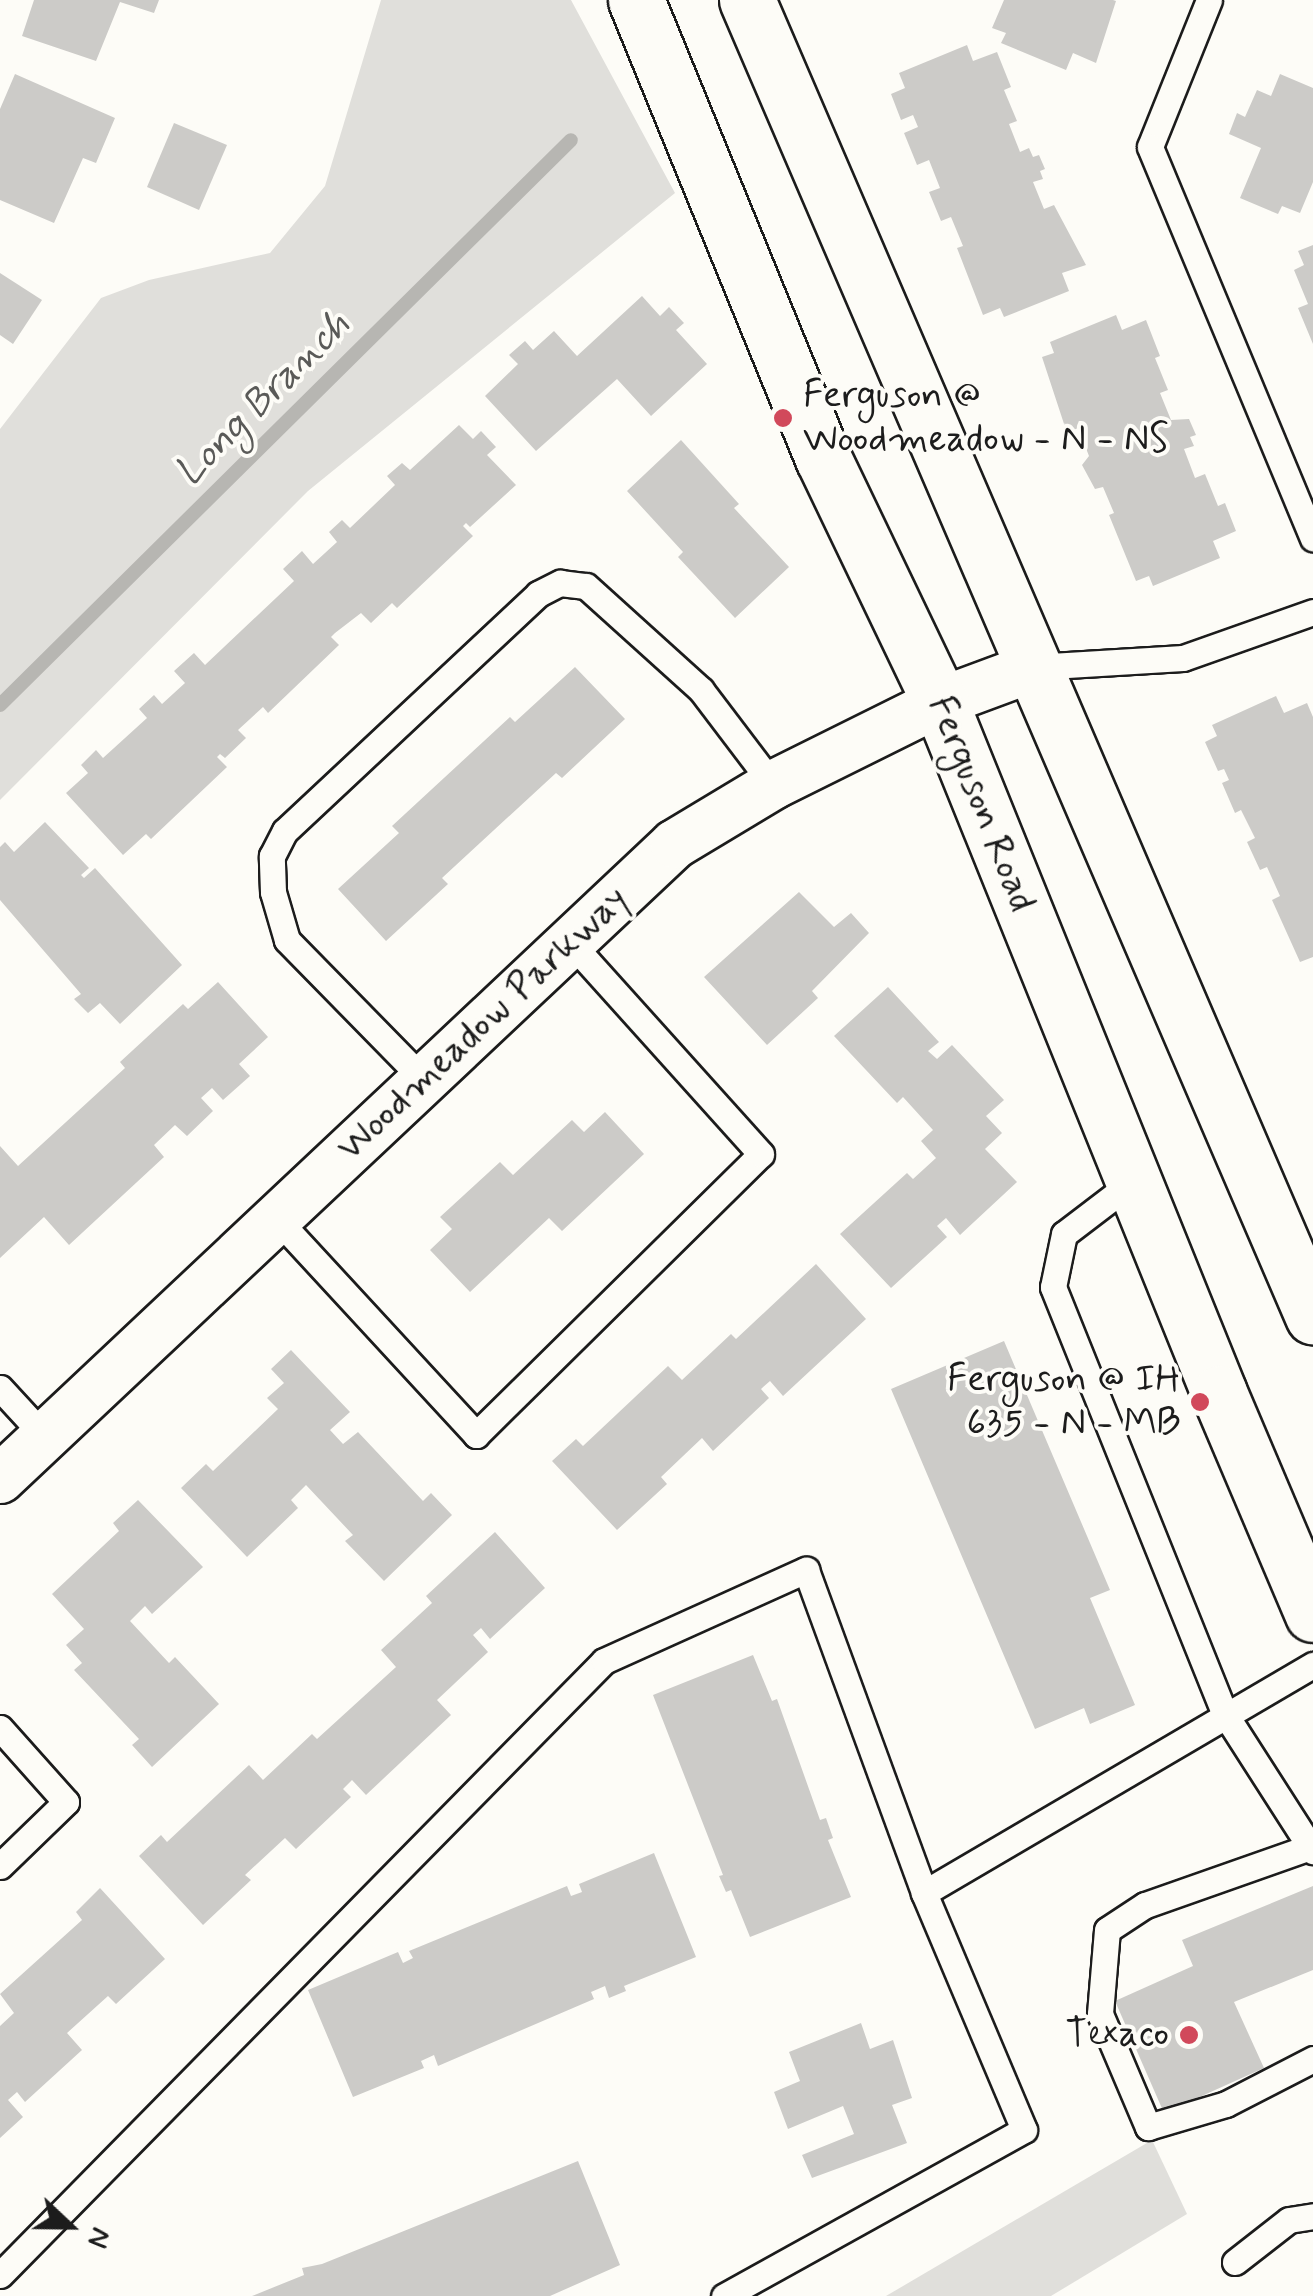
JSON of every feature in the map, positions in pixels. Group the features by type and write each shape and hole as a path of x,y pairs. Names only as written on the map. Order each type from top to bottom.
{"main road":[{"name":"Ferguson Road","path":"636,0 824,458 940,702 1313,1614"},
{"path":"747,0 1313,1316"}],"street":[{"name":"Woodmeadow Parkway","path":"0,1480 675,844 772,785 940,702 1034,667"}],"lane":[{"path":"1209,0 1150,147 1313,538"},
{"path":"424,1080 287,940 273,892 272,856 285,831 538,594 560,584 586,586 701,690 772,785"},
{"path":"1034,667 1183,658 1313,612"},
{"path":"277,1219 476,1435 761,1154 570,942"},
{"path":"1134,1180 1064,1234 1053,1287 1226,1714 1312,1849 1145,1906 1107,1930 1100,2014 1148,2127 1226,2104 1313,2059"},
{"path":"0,1388 45,1437"},
{"path":"0,2275 604,1661 806,1570 924,1892 1024,2130 724,2296"},
{"path":"924,1892 1313,1664"},
{"path":"0,1728 66,1802 0,1866"},
{"path":"1235,2262 1289,2220 1313,2216"}],"shaded area":[{"path":"381,0 571,0 675,193 308,491 0,800 0,429 101,298 149,280 270,253 325,186"},
{"path":"1152,2140 1187,2214 1051,2296 886,2296"}],"building":[{"path":"34,0 159,0 154,13 120,2 96,61 22,36"},
{"path":"1004,0 1116,1 1096,63 1073,53 1066,70 1001,43 1006,33 992,28"},
{"path":"967,45 973,61 997,52 1011,87 1004,90 1017,121 1009,124 1020,152 1029,148 1033,157 1039,155 1045,169 1040,171 1043,179 1033,182 1044,209 1054,205 1086,265 1062,273 1069,291 1004,317 1000,308 983,315 957,248 963,246 951,217 941,221 929,192 940,188 929,160 917,165 904,133 918,127 913,115 901,120 891,94 905,88 899,73"},
{"path":"15,74 115,118 96,163 83,158 54,223 0,200 0,109"},
{"path":"1280,74 1313,88 1313,182 1300,213 1282,206 1278,214 1240,198 1261,148 1229,134 1237,113 1245,117 1257,90 1271,96"},
{"path":"174,123 227,145 199,210 147,187"},
{"path":"1313,245 1313,344 1298,308 1308,304 1294,270 1304,265 1298,251"},
{"path":"0,273 42,300 13,344 0,335"},
{"path":"642,296 660,316 669,307 684,323 676,330 707,364 651,416 617,379 536,451 485,396 518,364 509,355 525,341 533,350 554,331 577,356"},
{"path":"1116,315 1122,330 1146,320 1160,356 1155,358 1168,390 1160,393 1171,420 1189,419 1196,435 1190,437 1194,446 1184,449 1195,478 1205,474 1218,506 1225,503 1236,531 1213,541 1220,558 1153,586 1149,576 1136,581 1109,515 1114,513 1103,487 1095,489 1082,465 1089,456 1078,428 1067,433 1042,357 1054,353 1050,342"},
{"path":"459,425 473,439 481,431 496,447 487,455 516,485 470,527 466,523 463,526 473,536 397,608 392,603 371,623 361,613 335,633 331,637 339,645 268,713 263,707 238,730 246,738 225,758 220,754 217,757 227,767 151,839 146,834 123,855 66,793 88,773 81,765 96,750 103,758 147,718 139,709 154,695 162,704 185,683 174,671 194,653 205,665 294,581 283,569 302,551 313,564 337,542 329,532 342,520 350,528 395,485 387,476 402,463 410,470"},
{"path":"681,440 739,504 734,508 789,567 735,618 678,557 683,552 627,491"},
{"path":"575,667 625,719 562,778 556,773 442,878 448,884 386,941 338,889 399,833 392,826 510,717 515,722"},
{"path":"1276,696 1284,713 1307,703 1313,717 1313,957 1300,962 1272,900 1280,896 1267,867 1260,870 1247,842 1255,838 1241,810 1235,813 1222,783 1229,780 1224,769 1218,771 1205,742 1217,736 1212,725"},
{"path":"45,822 89,868 81,875 84,878 95,868 182,965 120,1024 100,1003 88,1013 74,999 81,994 0,900 0,847 5,842 14,852"},
{"path":"799,892 834,927 851,913 869,933 812,991 818,998 767,1045 704,977"},
{"path":"218,982 268,1037 239,1064 250,1076 223,1100 212,1088 201,1098 213,1111 187,1136 175,1125 154,1145 164,1157 69,1245 44,1217 0,1258 0,1146 18,1166 125,1068 120,1062 183,1004 188,1009"},
{"path":"888,987 939,1042 928,1051 937,1059 952,1045 1004,1100 986,1116 1002,1133 985,1149 1017,1182 960,1235 946,1218 937,1226 947,1237 891,1288 840,1234 907,1173 913,1179 936,1158 921,1141 933,1130 903,1097 897,1103 834,1036"},
{"path":"605,1112 644,1154 562,1231 549,1218 470,1292 430,1250 452,1229 440,1217 500,1162 513,1175 572,1120 584,1132"},
{"path":"816,1264 866,1319 783,1396 770,1381 761,1389 769,1398 713,1451 702,1438 661,1477 667,1484 617,1530 552,1461 576,1439 583,1446 668,1366 682,1380 731,1334 736,1339"},
{"path":"1004,1341 1110,1590 1090,1598 1135,1705 1090,1724 1084,1708 1035,1729 891,1389"},
{"path":"291,1350 350,1412 330,1430 343,1444 358,1432 423,1501 431,1493 452,1515 384,1581 345,1541 353,1535 306,1485 291,1500 298,1508 247,1557 181,1488 206,1464 213,1471 278,1409 267,1398 284,1383 271,1369"},
{"path":"138,1500 203,1567 152,1614 145,1606 130,1621 169,1663 175,1657 219,1704 152,1767 132,1745 139,1739 74,1670 82,1663 66,1645 84,1629 52,1594 119,1531 113,1523"},
{"path":"495,1532 545,1588 490,1639 481,1628 473,1635 488,1652 437,1700 451,1715 366,1795 352,1780 343,1789 351,1797 296,1849 285,1838 245,1875 251,1880 203,1925 139,1856 161,1835 167,1842 249,1765 263,1780 312,1734 317,1739 396,1667 381,1650 432,1603 426,1596"},
{"path":"753,1655 772,1701 777,1699 820,1820 826,1818 833,1838 828,1840 851,1897 750,1937 731,1890 726,1892 719,1876 723,1875 653,1695"},
{"path":"654,1853 696,1957 624,1986 626,1991 609,1998 605,1986 591,1992 594,1999 438,2066 434,2055 421,2061 424,2068 353,2097 308,1990 398,1952 403,1963 413,1958 409,1951 567,1886 571,1896 582,1892 579,1884"},
{"name":"Texaco","path":"1313,1886 1313,1970 1234,2002 1264,2068 1164,2113 1115,2001 1193,1966 1182,1940"},
{"path":"100,1888 165,1959 116,2004 108,1996 67,2033 82,2050 25,2102 17,2092 8,2100 23,2117 0,2138 0,2026 14,2013 0,1994 82,1920 76,1912"},
{"path":"861,2023 870,2049 893,2040 912,2098 892,2105 907,2143 812,2178 802,2155 854,2134 843,2106 788,2129 774,2092 800,2081 789,2052"},
{"path":"578,2161 620,2265 550,2296 252,2296 304,2275 302,2268 322,2264"}],"waterway":[{"name":"Long Branch","path":"0,705 571,140"}],"place":[{"name":"Ferguson @ Woodmeadow - N - NS","path":"783,418"},
{"name":"Ferguson @ IH 635 - N - MB","path":"1200,1402"},
{"name":"Texaco","path":"1189,2035"}]}
